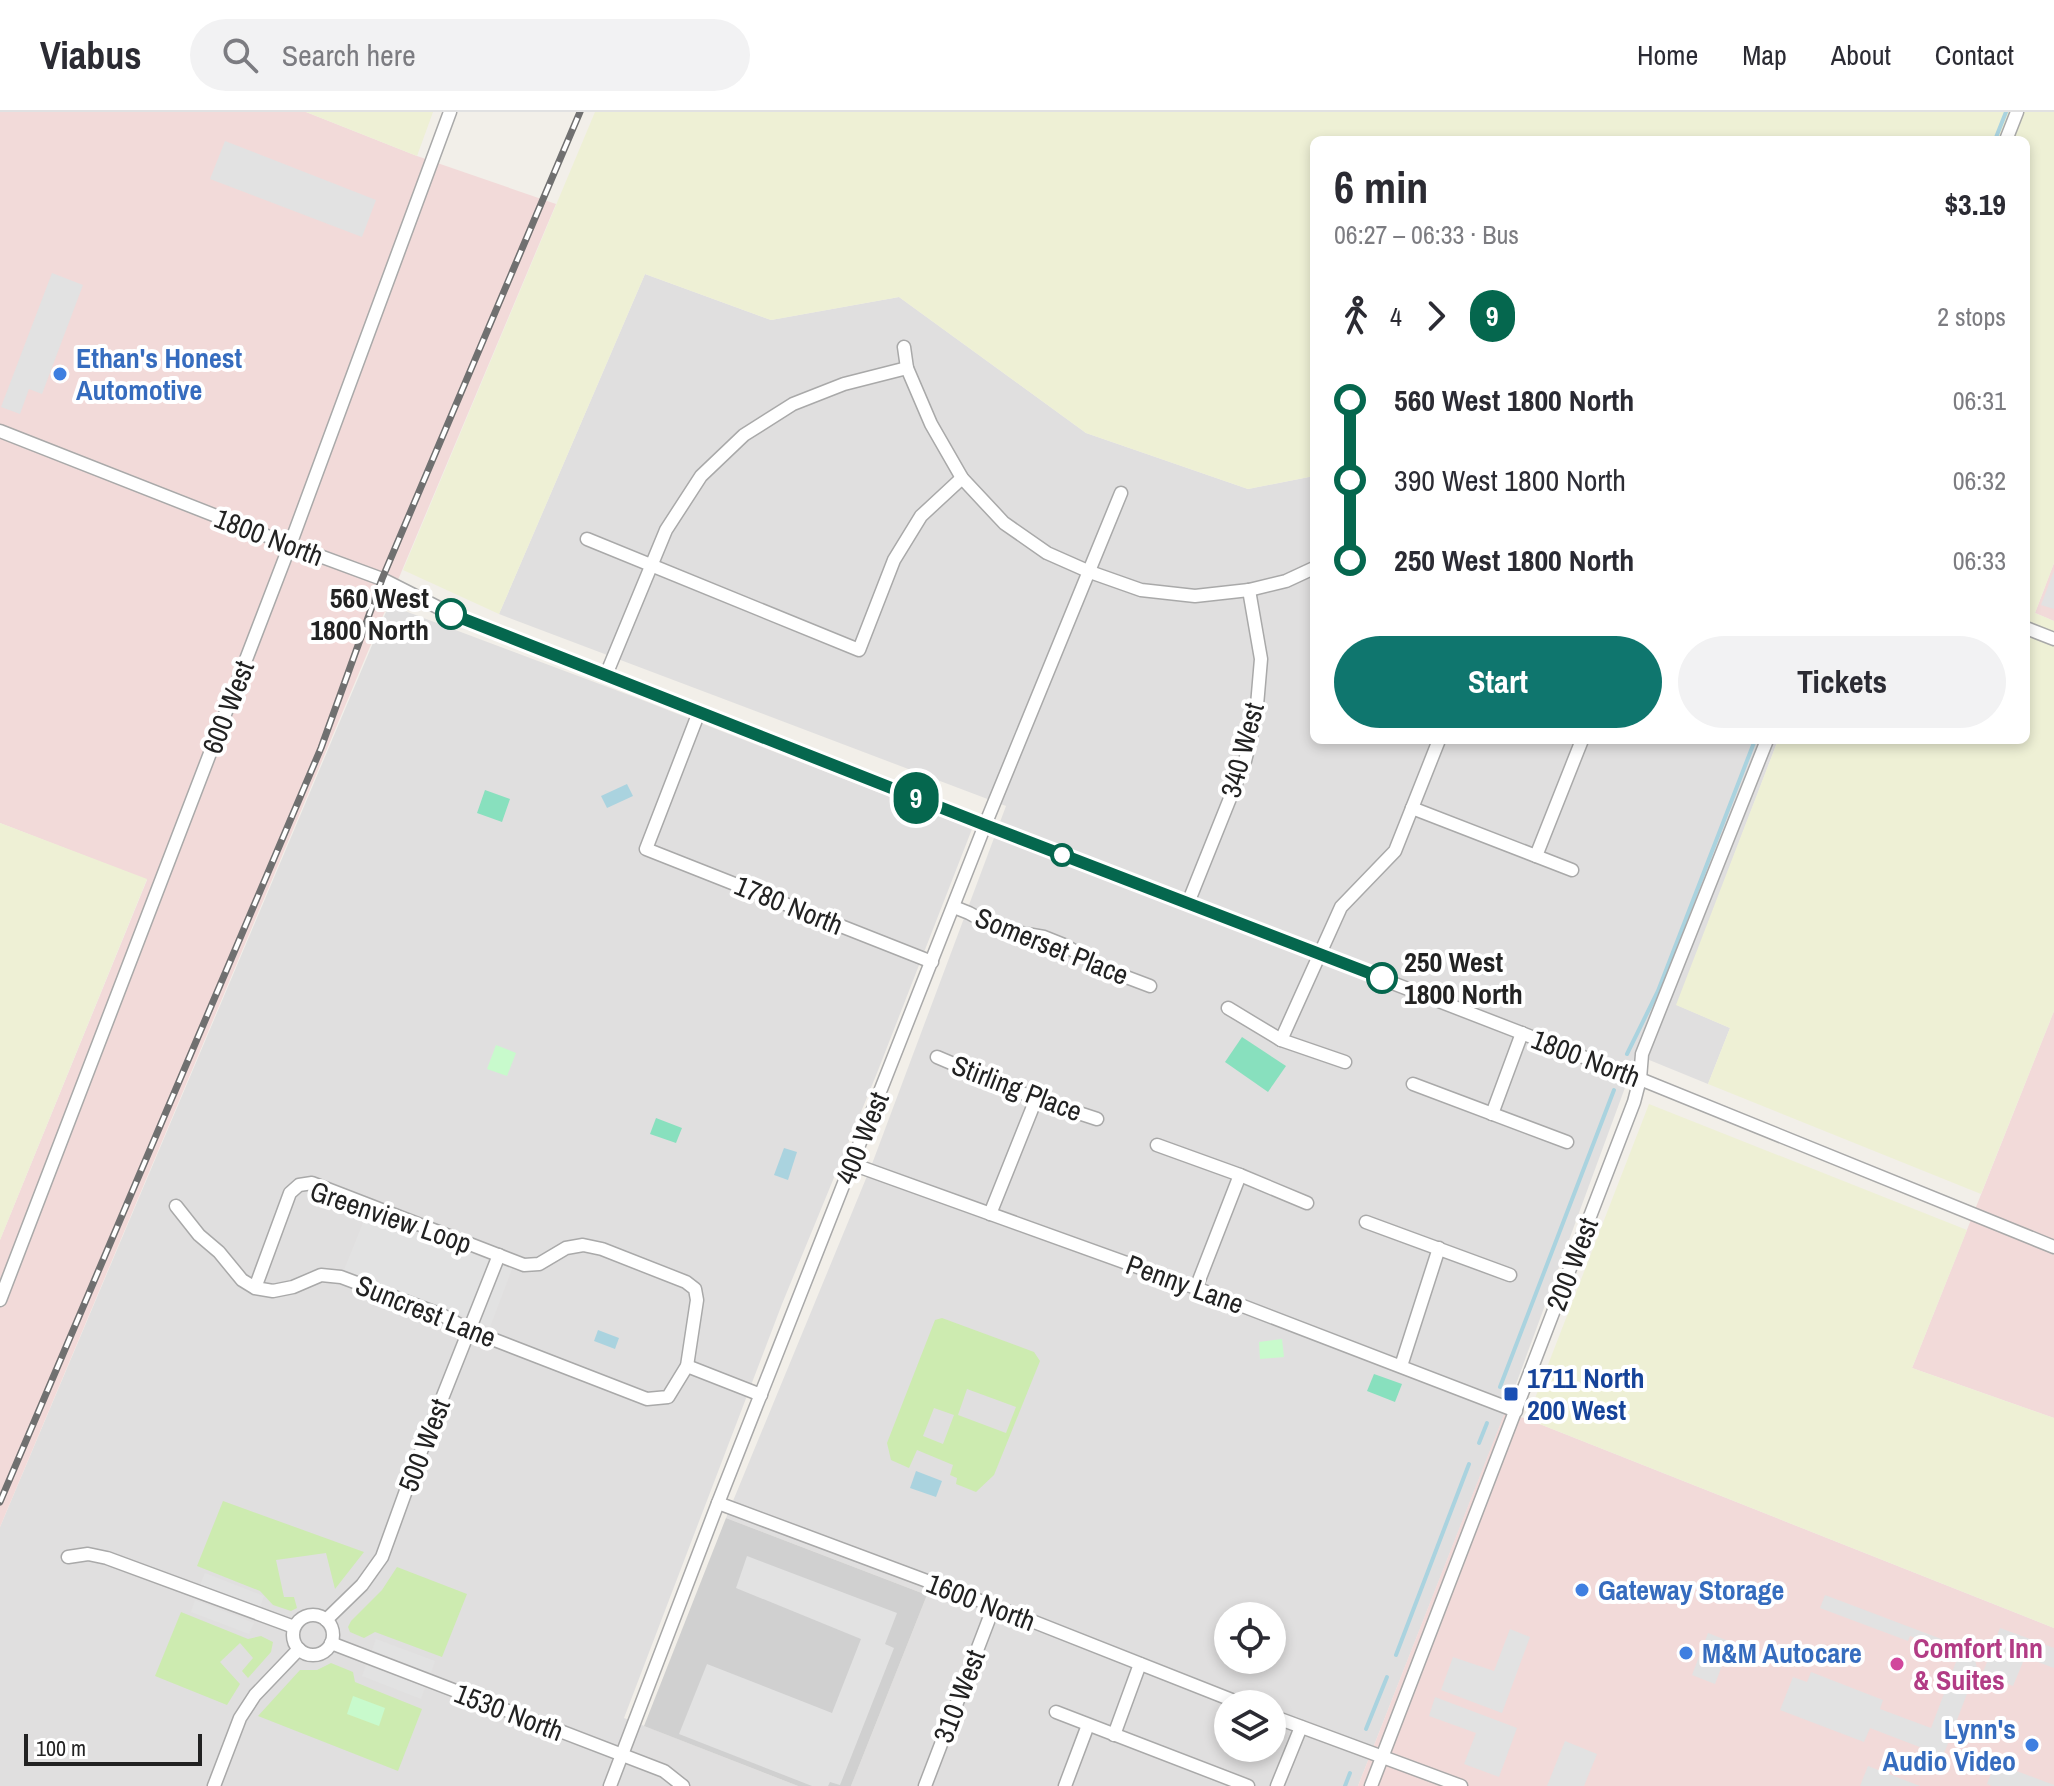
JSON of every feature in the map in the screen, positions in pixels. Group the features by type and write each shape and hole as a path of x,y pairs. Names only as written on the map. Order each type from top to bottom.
{"street":[{"name":"600 West","path":"0,1300 290,545 450,112"},
{"path":"2008,136 2017,112"},
{"path":"904,347 907,368 931,424 962,478 1004,523 1047,553 1141,590 1195,596 1249,590 1286,581 1310,570"},
{"path":"606,675 666,530 701,476 744,435 793,404 844,384 907,368"},
{"name":"1800 North","path":"0,431 382,579 451,614 1640,1079 2054,1247"},
{"path":"587,539 859,650 894,560 921,516 962,478"},
{"name":"400 West","path":"610,1786 985,825 1121,493"},
{"name":"340 West","path":"1188,903 1245,761 1256,717 1261,659 1249,590"},
{"path":"2030,630 2054,639"},
{"name":"1780 North","path":"699,712 646,849 932,962"},
{"path":"1281,1040 1341,907 1395,851 1437,744"},
{"path":"1536,856 1580,744"},
{"name":"200 West","path":"1371,1786 1634,1102 1642,1054 1765,744"},
{"path":"1412,808 1572,870"},
{"name":"Somerset Place","path":"954,907 998,929 1044,937 1064,945 1105,969 1150,986"},
{"path":"1228,1008 1281,1040 1345,1062"},
{"path":"1492,1114 1522,1033"},
{"name":"Stirling Place","path":"937,1057 1036,1099 1097,1119"},
{"path":"1413,1084 1567,1142"},
{"path":"990,1214 1036,1099"},
{"path":"1157,1145 1307,1203"},
{"name":"Penny Lane","path":"852,1164 1196,1288 1516,1411"},
{"path":"1196,1288 1240,1175"},
{"name":"Greenview Loop","path":"255,1288 290,1193 299,1185 312,1183 524,1265 539,1264 566,1248 583,1245 602,1249 686,1282 695,1289 697,1300 687,1366"},
{"path":"176,1206 230,1268 255,1288"},
{"path":"1366,1222 1510,1275"},
{"path":"1401,1366 1439,1248"},
{"name":"500 West","path":"326,1620 362,1585 382,1557 499,1255"},
{"name":"Suncrest Lane","path":"255,1288 273,1291 293,1287 321,1275 341,1277 647,1399 668,1397 687,1366"},
{"path":"687,1366 761,1395"},
{"name":"1600 North","path":"718,1503 994,1606 1214,1693"},
{"path":"68,1557 88,1554 107,1558 294,1627"},
{"name":"310 West","path":"925,1786 994,1606"},
{"path":"309,1615 326,1620 332,1631 331,1643 317,1655 304,1653 293,1639 294,1627 309,1615"},
{"name":"1530 North","path":"331,1643 664,1771 683,1786"},
{"path":"214,1786 240,1718 255,1695 299,1649"},
{"path":"1114,1735 1140,1664"},
{"path":"1056,1712 1248,1786"},
{"path":"1286,1721 1461,1786"},
{"path":"1065,1786 1088,1725"},
{"path":"1277,1786 1301,1727"}],"shaded area":[{"path":"0,112 306,112 417,156 556,204 0,1527 0,1240 147,880 0,823"},
{"path":"225,141 376,200 362,237 210,179"},
{"path":"52,273 83,285 42,394 29,389 20,414 1,407"},
{"path":"645,274 771,320 899,297 1086,433 1248,489 1310,477 1310,744 1776,744 1677,1005 1730,1028 1708,1084 1637,1055 1512,1395 1358,1786 851,1786 927,1595 726,1518 872,1164 1006,806 499,614"},
{"path":"2054,563 2054,621 2035,613"},
{"path":"2054,571 2054,609 2041,605"},
{"path":"389,605 972,829 877,1073 782,1304 624,1718 798,1786 0,1786 0,1527"},
{"path":"2054,1011 2054,1418 1912,1368"},
{"path":"367,1213 512,1269 490,1327 344,1270"},
{"path":"1505,1412 2054,1628 2054,1786 1358,1786"},
{"path":"726,1518 927,1595 851,1786 798,1786 644,1726"},
{"path":"747,1556 897,1613 885,1644 894,1648 840,1785 830,1782 828,1786 812,1786 679,1734 707,1664 832,1713 861,1639 736,1588"},
{"path":"205,1573 264,1596 260,1607 200,1585"},
{"path":"1825,1595 1973,1651 1977,1668 1943,1756 1870,1728 1864,1742 1780,1710 1793,1677 1807,1682 1811,1672 1883,1700 1880,1709 1931,1728 1959,1654 1910,1636 1908,1641 1820,1608"},
{"path":"195,1600 254,1623 249,1634 191,1612"},
{"path":"2000,1628 2054,1648 2054,1668 2025,1657 2013,1686 1982,1675"},
{"path":"1510,1629 1530,1637 1502,1713 1441,1690 1453,1657 1494,1671"},
{"path":"1708,1633 1731,1642 1715,1684 1692,1675"},
{"path":"376,1639 435,1661 431,1673 372,1650"},
{"path":"366,1665 425,1687 421,1699 362,1676"},
{"path":"1435,1697 1517,1728 1499,1777 1464,1764 1476,1733 1429,1716"},
{"path":"1565,1741 1597,1754 1584,1786 1547,1786"},
{"path":"1995,1763 2054,1786 1992,1786 1987,1784"},
{"path":"1868,1766 1920,1786 1860,1786"}],"green space":[{"path":"306,112 433,112 417,156"},
{"path":"595,112 2054,112 2054,563 2035,613 2054,621 2054,1011 1981,1194 1708,1084 1730,1028 1676,1005 1776,744 2030,744 2030,136 1310,136 1310,477 1248,489 1086,433 899,297 771,320 645,274 499,614 403,570"},
{"path":"485,790 510,799 502,822 477,813"},
{"path":"0,823 147,879 0,1240"},
{"path":"1242,1037 1286,1066 1268,1092 1225,1062"},
{"path":"496,1045 516,1053 507,1076 487,1069"},
{"path":"1649,1104 1967,1230 1912,1368 2054,1418 2054,1628 1527,1419"},
{"path":"656,1118 682,1128 676,1143 650,1134"},
{"path":"942,1318 1034,1352 1040,1361 994,1475 976,1492 956,1484 957,1478 950,1475 953,1465 917,1450 909,1468 891,1460 887,1443 935,1320","holes":["967,1389 1016,1407 1006,1433 958,1415","934,1408 954,1415 943,1444 923,1436"]},
{"path":"1282,1339 1284,1357 1260,1359 1259,1342"},
{"path":"1374,1374 1402,1384 1395,1402 1367,1391"},
{"path":"223,1501 364,1552 335,1589 326,1553 276,1560 284,1597 294,1597 297,1608 291,1611 273,1605 260,1591 197,1566"},
{"path":"397,1567 467,1594 442,1657 375,1632 364,1638 350,1632 348,1627 351,1621 382,1590"},
{"path":"181,1612 248,1639 261,1636 273,1642 271,1652 248,1678 242,1671 253,1658 240,1643 220,1662 240,1684 227,1705 155,1676"},
{"path":"331,1663 353,1672 355,1682 422,1709 398,1771 258,1716 300,1670 317,1670"},
{"path":"353,1696 385,1708 379,1726 347,1714"}],"water":[{"path":"627,784 633,796 607,808 601,796"},
{"path":"784,1148 797,1152 788,1180 774,1175"},
{"path":"598,1330 619,1338 615,1349 594,1341"},
{"path":"916,1471 942,1481 936,1497 910,1488"}],"waterway":[{"path":"1997,136 2006,112"},
{"path":"1627,1054 1658,991 1753,744"},
{"path":"1500,1387 1614,1090"},
{"path":"1479,1443 1487,1423"},
{"path":"1396,1655 1469,1464"},
{"path":"1366,1729 1387,1677"},
{"path":"1345,1786 1350,1773"}],"railway":[{"path":"0,1502 321,748 382,579 580,112"}],"bus line":[{"name":"9","path":"451,614 1382,978"}],"place":[{"name":"Ethan's Honest Automotive","path":"60,374"},
{"name":"560 West 1800 North","path":"451,614"},
{"name":"250 West 1800 North","path":"1382,978"},
{"name":"1711 North 200 West","path":"1511,1394"},
{"name":"Gateway Storage","path":"1582,1590"},
{"name":"M&M Autocare","path":"1686,1653"},
{"name":"Comfort Inn & Suites","path":"1897,1664"},
{"name":"Lynn's Audio Video","path":"2032,1745"}]}
